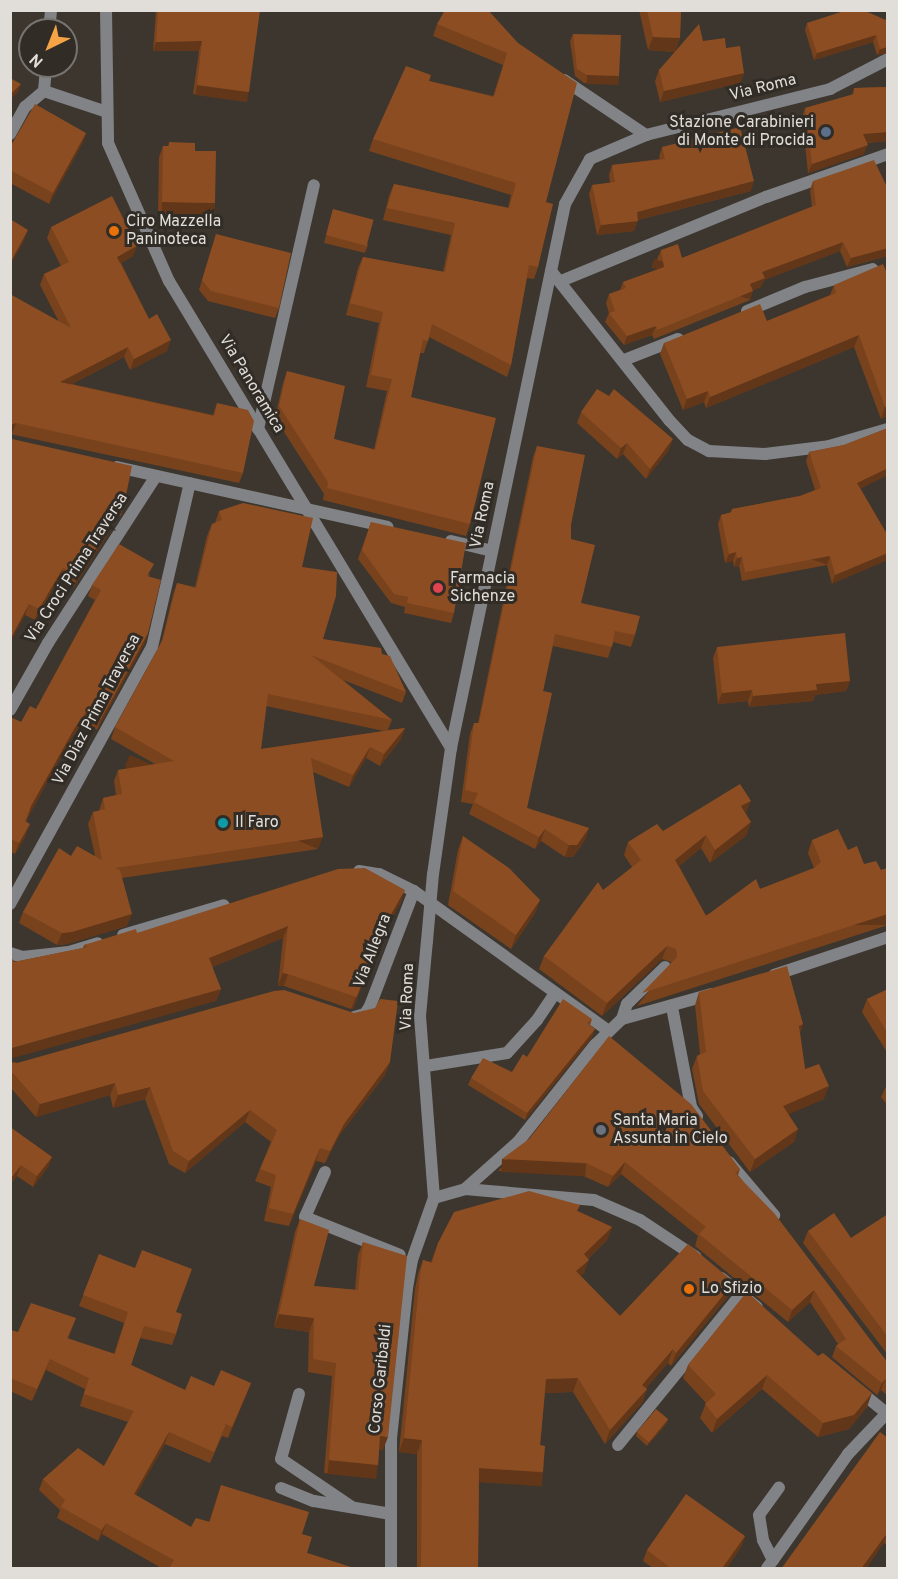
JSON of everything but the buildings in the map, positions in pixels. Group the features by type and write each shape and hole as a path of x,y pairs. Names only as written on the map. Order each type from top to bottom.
{"street":[{"name":"Via Panoramica","path":"106,10 108,142 169,281 451,748"},
{"name":"Via Roma","path":"434,1198 426,1066 420,1016 433,874 451,748 565,204 590,159 646,135 830,88 888,59"},
{"path":"557,75 646,135"},
{"path":"10,134 26,107 44,91 45,78"},
{"path":"44,91 107,112"},
{"path":"561,281 766,197 888,154"},
{"path":"258,429 314,185"},
{"path":"730,317 805,287 873,269"},
{"path":"551,271 624,360 670,421 688,440 709,451 765,454 829,446 888,429"},
{"path":"624,360 688,335"},
{"path":"100,463 399,530"},
{"name":"Via Croci Prima Traversa","path":"10,710 48,643 156,476"},
{"name":"Via Diaz Prima Traversa","path":"10,904 152,647 190,483"},
{"path":"434,538 492,551"},
{"path":"344,870 379,874 414,891 609,1030"},
{"name":"Via Allegra","path":"341,1014 351,1018 366,1014 414,891"},
{"path":"10,953 22,957 69,951 239,901"},
{"path":"765,978 888,937"},
{"path":"621,1020 627,1004 665,967"},
{"path":"465,1189 518,1142 609,1030 621,1020 720,992"},
{"path":"426,1066 507,1053 537,1020 555,993"},
{"path":"672,1007 691,1107 704,1126"},
{"path":"723,1154 786,1230"},
{"path":"325,1172 305,1217 412,1260"},
{"path":"434,1198 465,1189 594,1200 640,1220 710,1269 768,1316"},
{"name":"Corso Garibaldi","path":"391,1569 391,1438 412,1260 434,1198"},
{"path":"618,1445 741,1294"},
{"path":"770,1564 848,1454 887,1414 850,1384"},
{"path":"299,1394 281,1459 352,1507"},
{"path":"770,1564 759,1515 780,1487"},
{"path":"281,1488 314,1501 391,1514"}],"place":[{"name":"Stazione Carabinieri di Monte di Procida","path":"826,132"},
{"name":"Ciro Mazzella Paninoteca","path":"114,231"},
{"name":"Farmacia Sichenze","path":"438,588"},
{"name":"Il Faro","path":"223,823"},
{"name":"Santa Maria Assunta in Cielo","path":"601,1130"},
{"name":"Lo Sfizio","path":"689,1289"}]}
